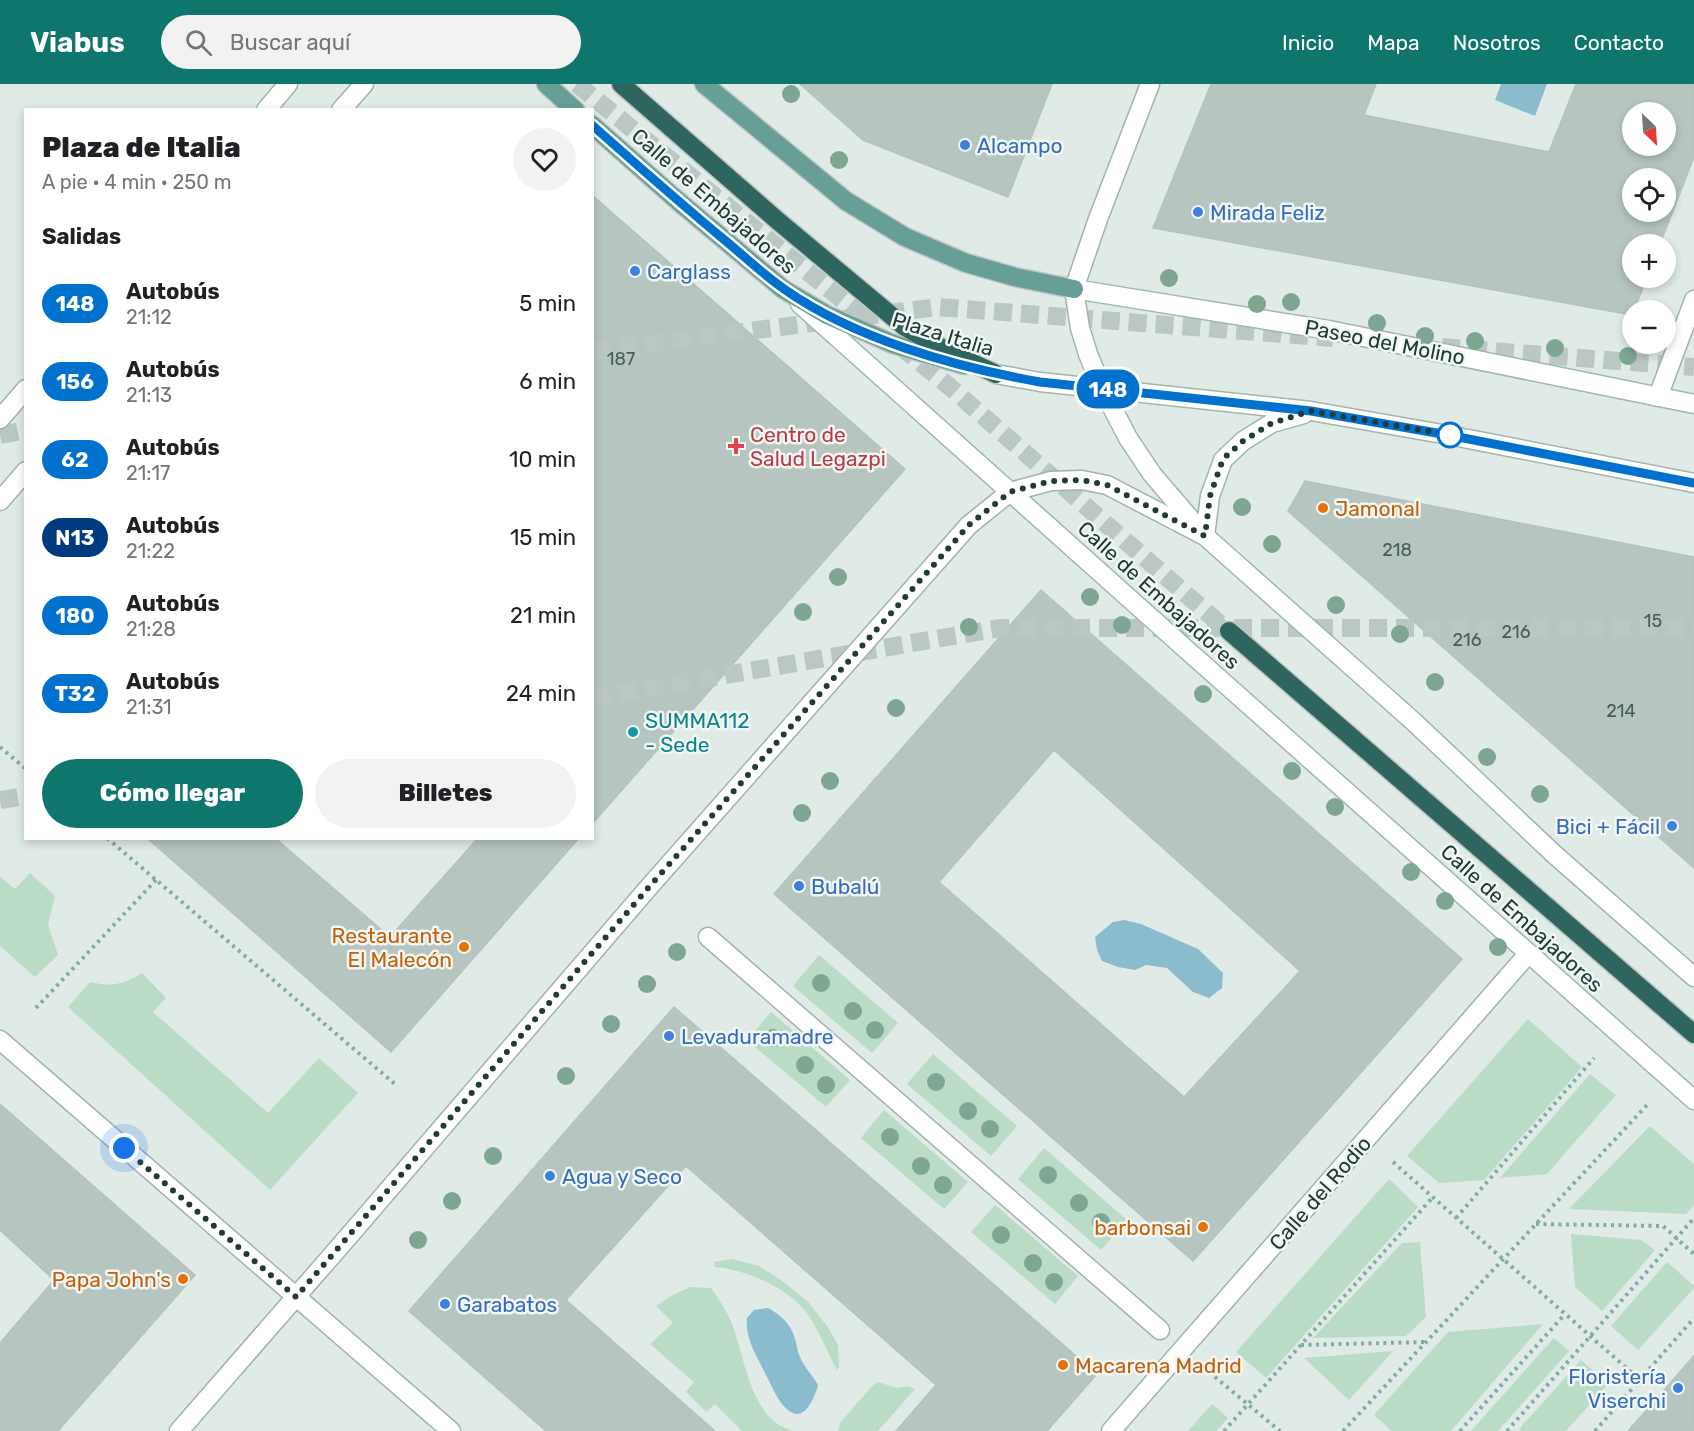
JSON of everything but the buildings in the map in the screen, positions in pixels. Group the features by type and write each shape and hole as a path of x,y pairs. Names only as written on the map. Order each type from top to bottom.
{"highway":[{"path":"621,84 778,221 905,327 949,352 996,374"},
{"path":"1229,631 1694,1034"}],"main road":[{"path":"546,84 573,108"},
{"path":"704,84 846,201 905,237 966,263 1015,277 1074,289"},
{"name":"Calle de Embajadores","path":"594,127 783,289"},
{"name":"Plaza Italia","path":"783,289 827,315 893,344 996,374"}],"street":[{"path":"268,108 288,84"},
{"path":"343,108 364,84"},
{"path":"1150,84 1098,219 1074,289 1088,354 1102,388 1128,438 1152,474 1205,536 1414,722 1554,855 1694,977"},
{"name":"Calle de Embajadores","path":"783,289 1694,1100"},
{"name":"Paseo del Molino","path":"1074,289 1329,330 1694,404"},
{"path":"1658,397 1694,300"},
{"name":"Plaza Italia","path":"996,374 1040,382 1102,388"},
{"path":"1102,388 1311,411 1694,483"},
{"path":"0,418 24,391"},
{"path":"1205,536 1210,496 1223,459 1243,441 1272,423 1311,411"},
{"path":"0,501 24,473"},
{"path":"178,1431 649,887 969,525 1010,492 1051,481 1082,480 1107,485 1205,536"},
{"path":"708,937 1160,1330"},
{"name":"Calle del Rodio","path":"1111,1431 1528,954"},
{"path":"0,1040 451,1431"}],"path":[{"path":"0,747 24,766"},
{"path":"109,840 396,1085"},
{"path":"36,1008 156,880"},
{"path":"1456,1218 1596,1056"},
{"path":"1343,1431 1650,1102"},
{"path":"1393,1162 1640,1380"},
{"path":"1224,1431 1432,1197"},
{"path":"1507,1431 1694,1218"},
{"path":"1536,1224 1663,1226 1694,1254"},
{"path":"1460,1431 1565,1314"},
{"path":"1595,1431 1694,1318"},
{"path":"1300,1345 1426,1342"},
{"path":"1208,1371 1280,1431"}],"green space":[{"path":"30,873 55,896 48,925 58,955 35,977 0,946 0,877 15,889"},
{"path":"819,955 898,1023 872,1053 793,986"},
{"path":"142,973 166,998 153,1012 268,1113 319,1058 358,1093 270,1190 68,1007 90,982 117,984"},
{"path":"771,1012 850,1080 826,1107 747,1040"},
{"path":"1528,1019 1582,1067 1484,1180 1439,1183 1407,1156"},
{"path":"933,1054 1017,1126 991,1156 907,1084"},
{"path":"1590,1074 1616,1095 1547,1174 1500,1178"},
{"path":"884,1110 968,1182 944,1209 861,1138"},
{"path":"1650,1126 1694,1164 1694,1205 1686,1214 1569,1209"},
{"path":"1044,1148 1127,1220 1101,1250 1018,1179"},
{"path":"1389,1179 1418,1207 1266,1378 1236,1352"},
{"path":"995,1205 1078,1276 1055,1304 971,1232"},
{"path":"1571,1234 1641,1240 1655,1250 1602,1311 1575,1287"},
{"path":"1420,1242 1426,1317 1406,1336 1313,1338 1402,1243"},
{"path":"732,1259 759,1266 808,1302 827,1326 838,1345 839,1367 837,1370 811,1319 793,1299 756,1277 715,1267 714,1262"},
{"path":"1667,1262 1694,1288 1638,1350 1611,1326"},
{"path":"690,1287 711,1288 732,1324 746,1370 759,1402 768,1415 780,1425 794,1431 742,1431 715,1404 706,1412 686,1392 694,1382 650,1344 673,1323 656,1306"},
{"path":"1543,1324 1451,1431 1392,1431 1374,1415 1448,1332"},
{"path":"1554,1338 1569,1351 1498,1431 1471,1431"},
{"path":"1393,1351 1349,1400 1304,1358"},
{"path":"1581,1360 1608,1384 1566,1431 1521,1431 1519,1429"},
{"path":"878,1382 897,1388 908,1386 915,1389 878,1431 838,1431 840,1423"},
{"path":"1212,1404 1228,1418 1216,1431 1188,1431"}],"water":[{"path":"1501,84 1547,84 1535,116 1495,100"},
{"path":"1124,920 1141,924 1198,949 1223,973 1222,988 1209,998 1193,992 1167,968 1146,965 1135,970 1102,961 1095,937 1113,922"},
{"path":"768,1308 788,1324 802,1361 818,1385 813,1399 800,1413 795,1414 789,1411 782,1404 750,1340 747,1318 754,1310"}],"tunnel":[{"path":"577,84 867,320"},
{"path":"594,351 938,307 1333,338"},
{"path":"900,346 950,387 1228,631"},
{"path":"1442,347 1694,367"},
{"path":"0,435 24,430"},
{"path":"594,698 1000,628 1694,628"},
{"path":"0,800 24,796"}],"bus line":[{"name":"148","path":"594,127 783,289 827,315 893,344 996,374 1040,382 1311,411 1694,483"}],"place":[{"name":"Alcampo","path":"965,145"},
{"name":"Mirada Feliz","path":"1198,212"},
{"name":"Carglass","path":"635,271"},
{"name":"Centro de Salud Legazpi","path":"736,446"},
{"name":"Jamonal","path":"1323,508"},
{"name":"SUMMA112 - Sede","path":"633,732"},
{"name":"Bici + Fácil","path":"1672,826"},
{"name":"Bubalú","path":"799,886"},
{"name":"Restaurante El Malecón","path":"464,947"},
{"name":"Levaduramadre","path":"669,1036"},
{"name":"Agua y Seco","path":"550,1176"},
{"name":"barbonsai","path":"1203,1227"},
{"name":"Papa John's","path":"183,1279"},
{"name":"Garabatos","path":"445,1304"},
{"name":"Macarena Madrid","path":"1063,1365"},
{"name":"Floristería Viserchi","path":"1678,1388"}],"route":[{"path":"124,1148 296,1297 649,887 969,525 1010,492 1051,481 1082,480 1107,485 1205,536 1210,496 1223,459 1243,441 1272,423 1311,411 1450,435"}]}
